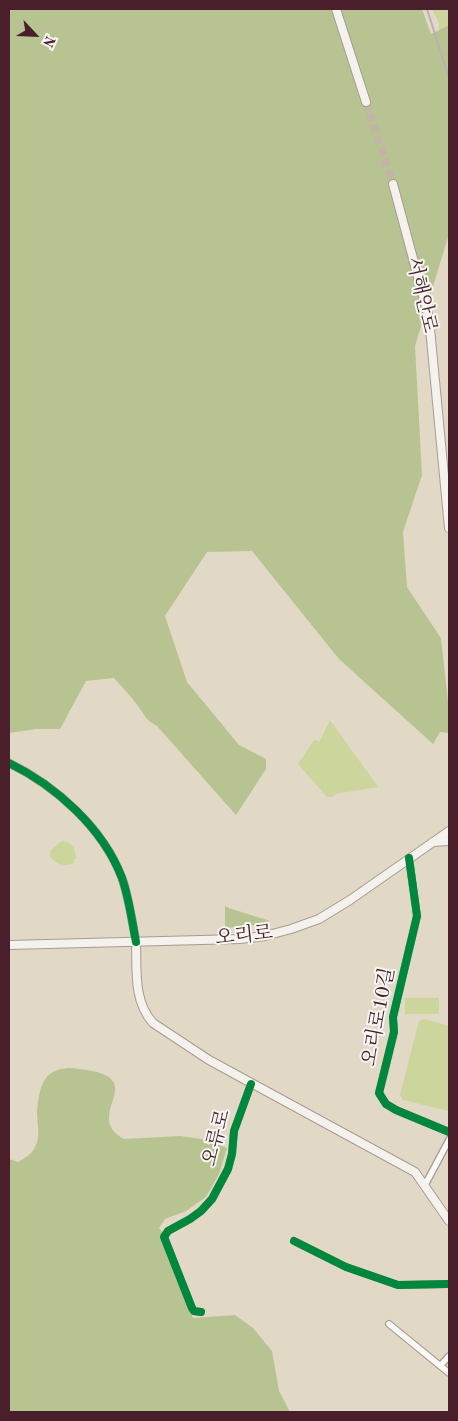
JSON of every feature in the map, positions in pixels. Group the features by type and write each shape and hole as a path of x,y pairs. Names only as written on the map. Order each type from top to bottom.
{"main road":[{"path":"336,9 366,102"},
{"name":"서해안로","path":"393,184 429,318 449,528"},
{"name":"오리로","path":"9,945 240,939 265,936 319,919 350,900 449,831"},
{"path":"433,842 449,841"},
{"path":"136,942 139,999 148,1017 160,1029 183,1045 251,1084 416,1172 449,1221"}],"street":[{"path":"9,763 24,770 60,797 77,812 101,840 116,865 122,880 136,942"},
{"name":"오리로10길","path":"409,858 417,916 393,1017 394,1032 379,1093 386,1104 396,1110 449,1132"},
{"name":"오류로","path":"200,1312 194,1311 192,1308 164,1237 168,1231 201,1211 212,1199 228,1169 232,1154 234,1131 251,1084"},
{"path":"425,1185 449,1140"},
{"path":"294,1242 346,1267 398,1286 449,1284"},
{"path":"389,1324 449,1373"},
{"path":"441,1365 449,1356"}],"green space":[{"path":"9,9 422,9 431,34 449,25 449,234 415,346 422,475 403,532 407,587 441,638 449,710 449,733 440,732 433,744 339,659 252,551 207,552 165,616 187,682 239,745 266,759 266,769 236,815 157,726 146,718 114,678 86,681 60,729 36,729 9,733"},
{"path":"432,9 449,9 449,25 439,30 439,23"},
{"path":"330,720 378,787 327,797 298,764 314,740 320,741"},
{"path":"62,841 69,843 73,847 76,859 74,859 74,863 61,864 50,856 51,850"},
{"path":"225,906 270,921 258,925 225,928"},
{"path":"405,998 439,998 439,1014 405,1014"},
{"path":"424,1019 449,1026 449,1111 403,1100 400,1095 419,1021"},
{"path":"69,1068 84,1069 107,1076 114,1083 115,1091 109,1120 113,1130 124,1139 180,1136 201,1139 227,1148 219,1174 206,1197 186,1211 165,1219 159,1228 163,1233 160,1238 193,1318 235,1315 253,1328 272,1351 279,1391 290,1412 9,1412 9,1159 18,1162 28,1156 34,1149 38,1139 37,1112 41,1088 48,1076 53,1072"}],"tunnel":[{"path":"366,102 393,184"}],"railway":[{"path":"427,9 449,78"}],"cycle path":[{"path":"9,763 27,772 60,796 76,810 103,842 122,878 136,942"},
{"path":"409,858 417,916 393,1017 394,1032 379,1093 386,1104 396,1110 449,1132"},
{"path":"201,1312 194,1311 192,1308 164,1237 168,1231 201,1211 212,1199 228,1169 232,1154 234,1131 251,1084"},
{"path":"294,1241 346,1267 398,1285 449,1284"}]}
